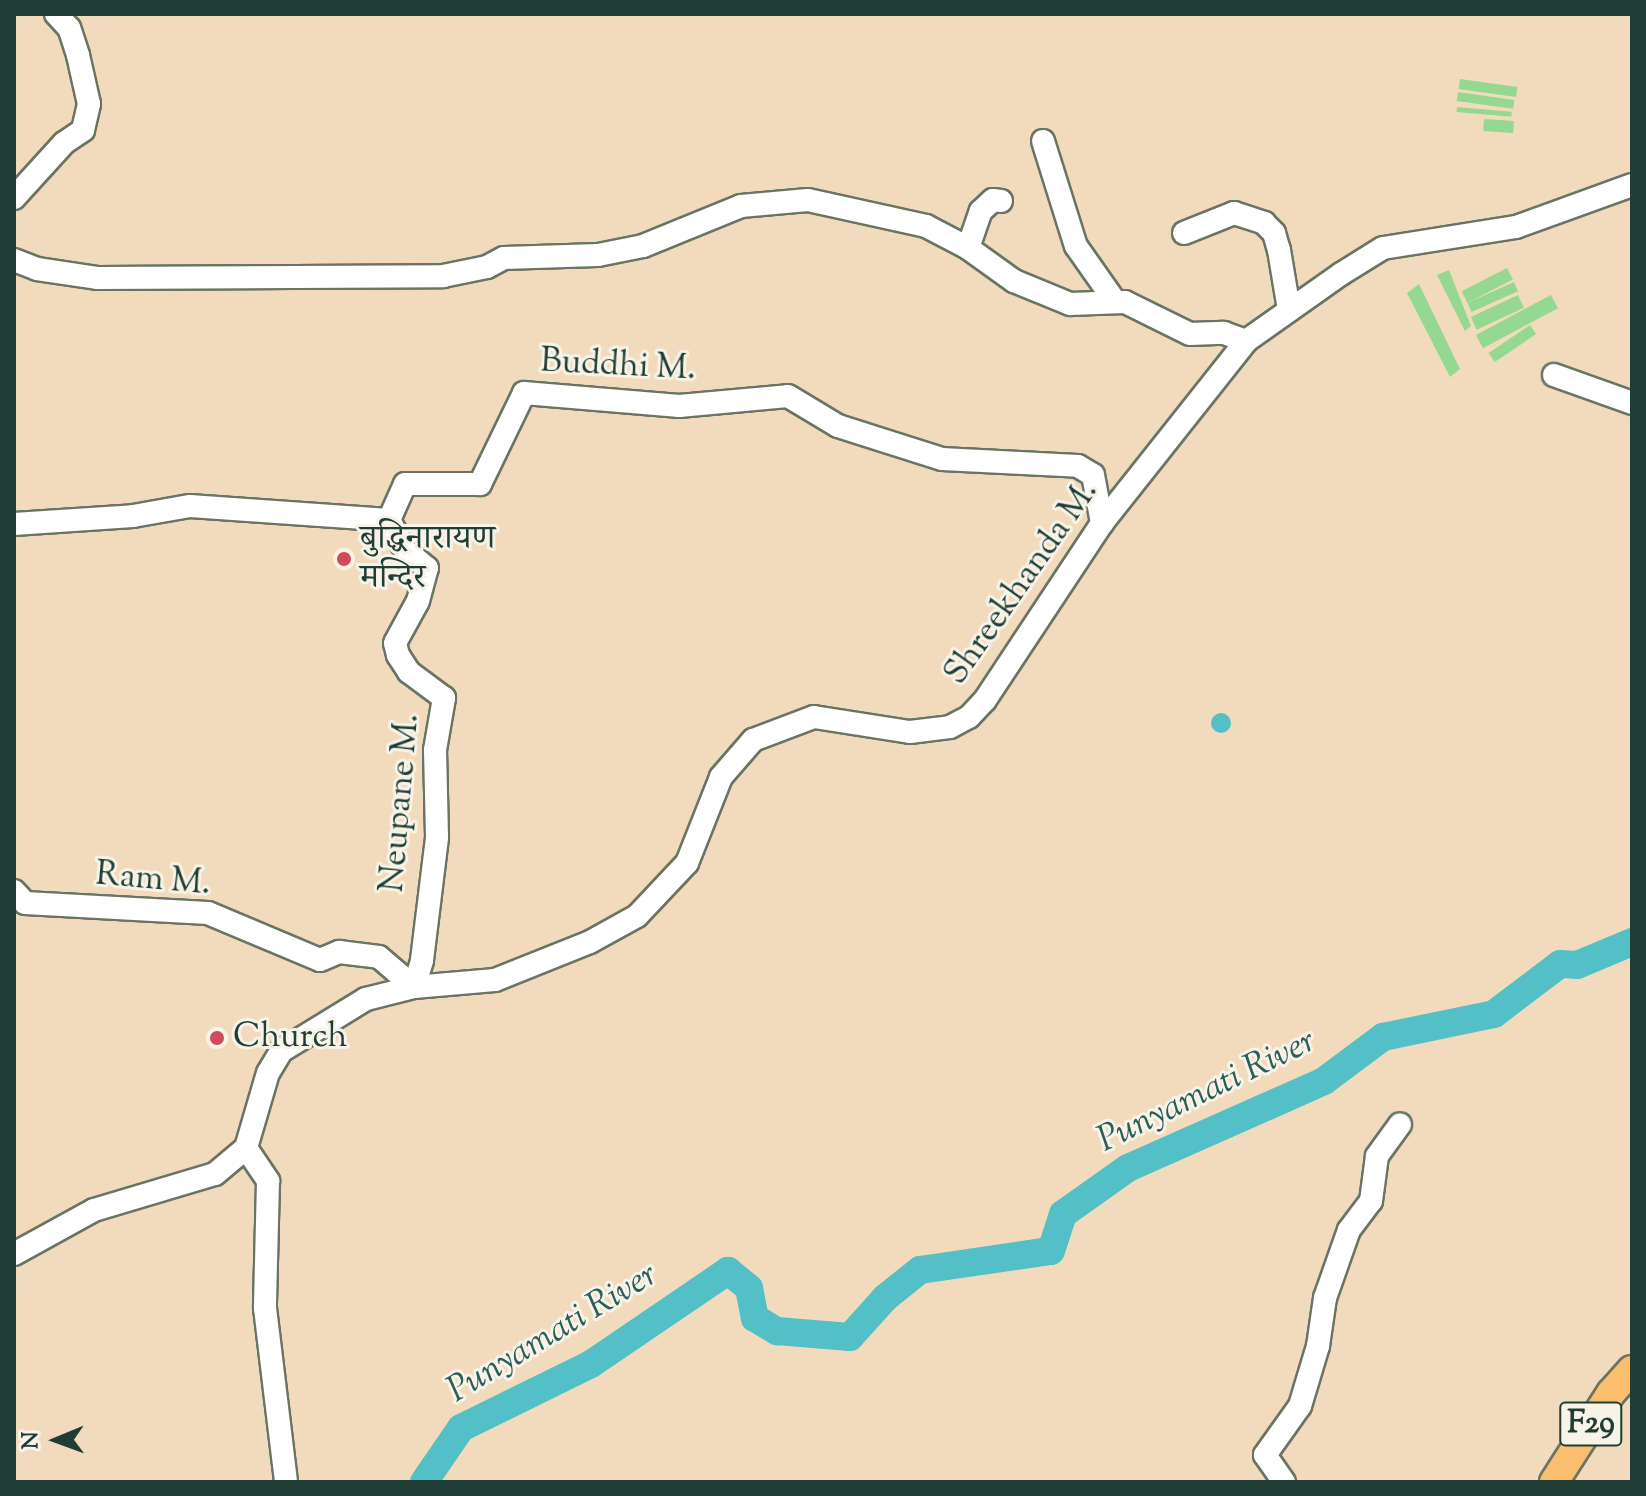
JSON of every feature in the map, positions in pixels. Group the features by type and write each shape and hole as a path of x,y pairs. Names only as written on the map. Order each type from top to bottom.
{"main road":[{"name":"F29","path":"1554,1482 1611,1393 1632,1370"}],"street":[{"path":"14,198 64,143 83,130 89,104 69,28 56,14"},
{"path":"1043,141 1076,246 1114,300"},
{"name":"Shreekhanda M.","path":"246,1148 268,1073 281,1051 366,999 414,987 495,980 590,942 637,916 687,863 721,777 753,740 814,717 910,732 950,727 969,717 985,700 1102,523 1246,341 1289,310 1383,248 1516,227 1632,185"},
{"path":"14,260 37,269 98,278 443,276 487,267 504,258 598,255 643,246 741,206 808,200 926,226 968,248 1014,281 1070,304 1114,300 1190,334 1224,333 1246,341"},
{"path":"968,248 981,211 993,200 1001,201"},
{"path":"1184,233 1234,213 1264,223 1274,233 1279,250 1289,310"},
{"path":"1554,375 1632,403"},
{"name":"Buddhi M.","path":"389,520 405,484 480,484 524,393 679,406 788,396 838,426 942,459 1078,466 1093,475 1102,523"},
{"path":"14,524 133,516 190,506 389,520"},
{"name":"Neupane M.","path":"389,520 405,550 427,568 418,601 395,643 398,655 409,672 444,698 435,750 437,837 414,987"},
{"name":"Ram M.","path":"14,891 25,903 208,913 320,960 339,952 379,957 414,987"},
{"path":"1284,1482 1265,1455 1300,1406 1325,1298 1349,1230 1371,1201 1377,1156 1400,1124"},
{"path":"14,1254 94,1210 215,1174 246,1148 268,1181 265,1308 286,1482"}],"green space":[{"path":"1460,79 1517,87 1516,97 1459,89"},
{"path":"1458,92 1514,100 1513,109 1457,101"},
{"path":"1457,107 1512,112 1511,117 1457,112"},
{"path":"1484,119 1514,121 1513,133 1483,131"},
{"path":"1507,268 1513,280 1467,303 1462,291"},
{"path":"1449,270 1471,326 1465,331 1437,275"},
{"path":"1514,282 1518,291 1471,312 1467,303"},
{"path":"1419,284 1460,369 1450,377 1407,293"},
{"path":"1518,295 1524,308 1477,330 1471,317"},
{"path":"1551,295 1558,308 1483,348 1476,335"},
{"path":"1530,325 1536,334 1495,362 1489,353"}],"water":[{"path":"1221,713 1228,716 1231,723 1228,730 1221,733 1214,730 1211,723 1214,716"}],"waterway":[{"name":"Punyamati River","path":"424,1482 461,1428 591,1364 728,1271 749,1288 755,1318 777,1331 850,1337 885,1298 920,1270 1051,1251 1063,1214 1128,1168 1324,1081 1383,1037 1494,1014 1560,964 1577,965 1632,942"}],"place":[{"name":"बुद्धिनारायण मन्दिर","path":"344,559"},
{"name":"Church","path":"217,1038"}]}
